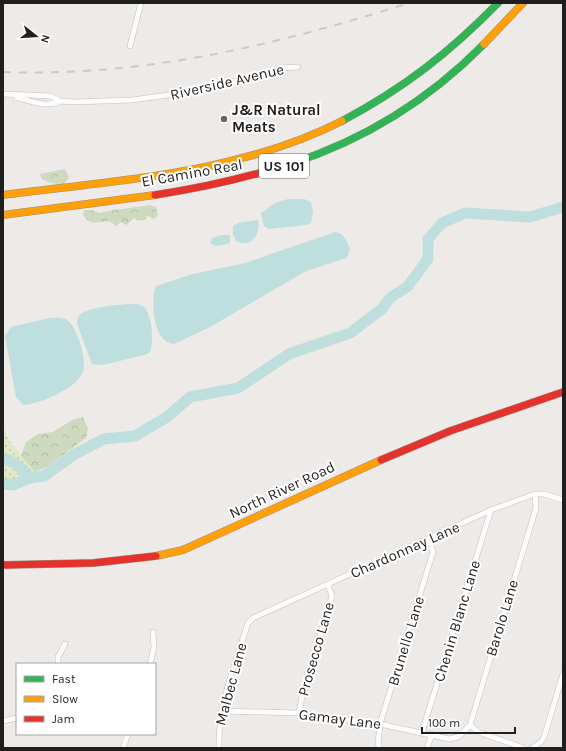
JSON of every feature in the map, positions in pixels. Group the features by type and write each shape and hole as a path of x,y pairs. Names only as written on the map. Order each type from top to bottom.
{"main road":[{"name":"El Camino Real","path":"3,195 220,164 268,152 306,138 358,114 380,101 426,69 465,37 498,3"},
{"name":"El Camino Real","path":"3,215 211,185 262,174 313,156 367,132 405,110 445,80 489,42 524,3"},
{"name":"North River Road","path":"3,565 126,562 152,558 183,550 408,448 450,431 563,392"}],"street":[{"path":"130,46 141,3"},
{"name":"Riverside Avenue","path":"5,94 51,96 60,101 132,100 190,92 250,78 281,68 298,67"},
{"name":"Chardonnay Lane","path":"250,621 253,618 491,510 535,494 544,494 563,500"},
{"name":"Barolo Lane","path":"458,737 470,725 536,508 535,494"},
{"name":"Chenin Blanc Lane","path":"422,732 491,510"},
{"name":"Brunello Lane","path":"377,747 380,724 433,552 429,539"},
{"name":"Prosecco Lane","path":"299,713 302,696 332,596 328,585"},
{"name":"Malbec Lane","path":"218,748 221,711 250,621"},
{"path":"150,663 154,647 153,632"},
{"path":"58,663 58,657 65,644"},
{"path":"532,748 541,742 544,737 563,674"},
{"name":"Gamay Lane","path":"221,711 299,713 380,724 432,734 449,739 458,737"},
{"path":"3,721 16,718"},
{"path":"470,725 478,732 524,748"},
{"path":"427,748 432,734"},
{"path":"123,748 128,735"}],"green space":[{"path":"65,169 69,178 63,185 48,182 42,179 40,174"},
{"path":"149,205 156,207 158,216 154,219 147,216 146,219 138,221 134,218 127,225 121,222 116,226 109,221 91,222 88,221 83,215 84,210 92,210 99,213"},
{"path":"83,417 88,428 86,438 47,467 35,472 21,456 26,442 38,434 53,432 72,420"},
{"path":"3,426 10,442 35,472 11,482 3,482"}],"water":[{"path":"288,199 304,199 311,202 313,213 311,223 306,225 269,229 264,226 261,213 275,203"},
{"path":"258,220 259,225 257,235 251,242 242,243 236,241 233,235 233,226 238,223"},
{"path":"335,232 341,234 346,240 350,249 347,258 306,271 210,327 174,344 167,342 161,337 155,320 153,301 156,286 193,274 245,263"},
{"path":"221,235 230,235 230,243 217,246 210,243 212,238"},
{"path":"134,304 145,308 151,323 152,336 150,352 145,355 102,365 92,364 77,324 78,317 81,314 95,308"},
{"path":"49,318 65,319 71,324 81,346 84,369 78,380 56,395 38,402 23,405 16,397 5,336 11,327"}],"waterway":[{"path":"3,484 13,485 29,478 44,476 75,454 104,439 135,436 167,417 190,397 238,388 289,354 350,333 382,309 390,298 408,286 428,259 428,239 442,223 465,213 530,217 563,207"},
{"path":"3,458 15,463 31,478"}],"railway":[{"path":"3,72 55,72 107,69 209,55 259,45 409,3"}],"traffic: fast":[{"path":"342,121 386,96 425,68 462,38 498,3"},
{"path":"290,164 344,143 394,116 441,83 484,44"}],"traffic: slow":[{"path":"484,44 523,3"},
{"path":"3,195 133,179 219,164 261,153 302,139 342,121"},
{"path":"3,215 155,195"},
{"path":"156,556 183,550 381,460"}],"traffic: jam":[{"path":"155,195 223,182 290,164"},
{"path":"381,460 450,431 563,392"},
{"path":"3,565 93,563 156,556"}],"place":[{"name":"J&R Natural Meats","path":"224,119"}]}
